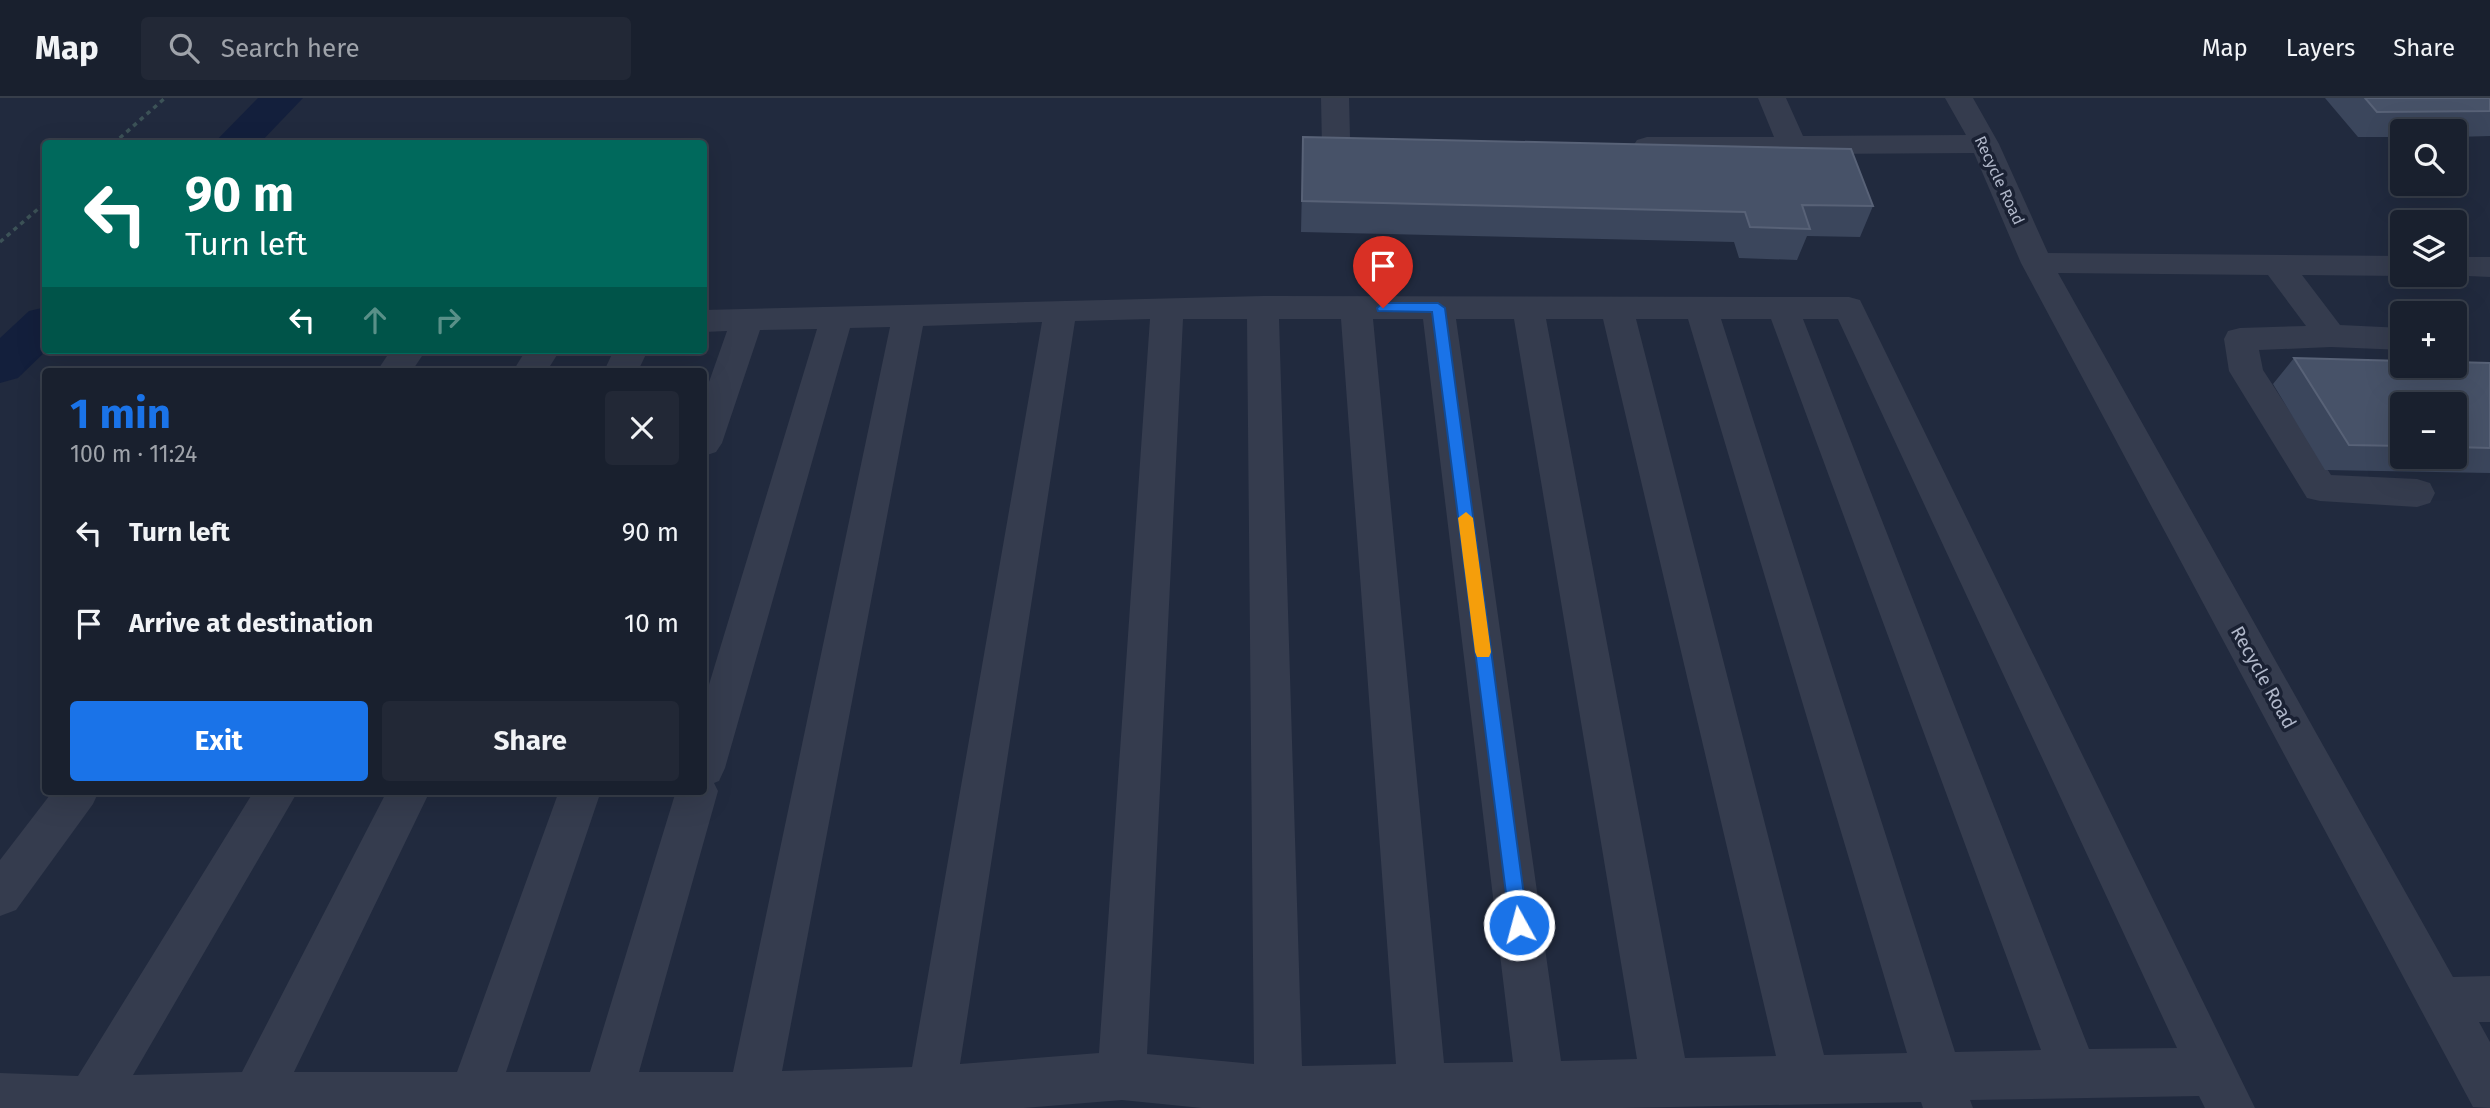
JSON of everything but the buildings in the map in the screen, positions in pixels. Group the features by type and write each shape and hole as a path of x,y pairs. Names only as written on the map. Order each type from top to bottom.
{"street":[{"path":"1335,98 1336,147 1405,146"},
{"path":"1772,98 1792,145"},
{"name":"Recycle Road","path":"1959,98 1985,144 2037,263 2490,1090"},
{"path":"1626,146 1985,144"},
{"path":"2037,263 2390,266"},
{"path":"2277,265 2331,336"},
{"path":"2467,267 2490,267"},
{"path":"1263,307 1279,1100"},
{"path":"1139,1087 1167,308"},
{"path":"707,321 1167,308 1849,308 2221,1089"},
{"path":"1356,308 1424,1098"},
{"path":"1438,308 1530,1093"},
{"path":"1528,308 1665,1083"},
{"path":"1617,308 1785,1090"},
{"path":"1701,308 1944,1093"},
{"path":"1783,308 2074,1074"},
{"path":"930,1099 1060,311"},
{"path":"751,1102 909,315"},
{"path":"707,758 837,317"},
{"path":"707,434 747,320"},
{"path":"2390,338 2331,336 2240,339 2246,371 2320,488 2417,493"},
{"path":"0,895 75,795"},
{"path":"88,1105 275,795"},
{"path":"256,1097 408,795"},
{"path":"470,1102 579,795"},
{"path":"605,1102 696,795"},
{"path":"2441,1000 2490,999"},
{"path":"0,1098 88,1105 201,1102 256,1097 352,1102 751,1102 930,1099 1139,1087 1279,1100 1424,1098 1665,1083 1785,1090 1944,1093 2074,1074 2221,1089"}],"path":[{"path":"118,140 165,98"},
{"path":"0,242 42,205"}],"waterway":[{"path":"238,140 282,98"},
{"path":"0,366 42,327"}],"slow traffic":[{"path":"1466,518 1483,652"}],"route":[{"path":"1383,308 1438,308 1519,925"}]}
